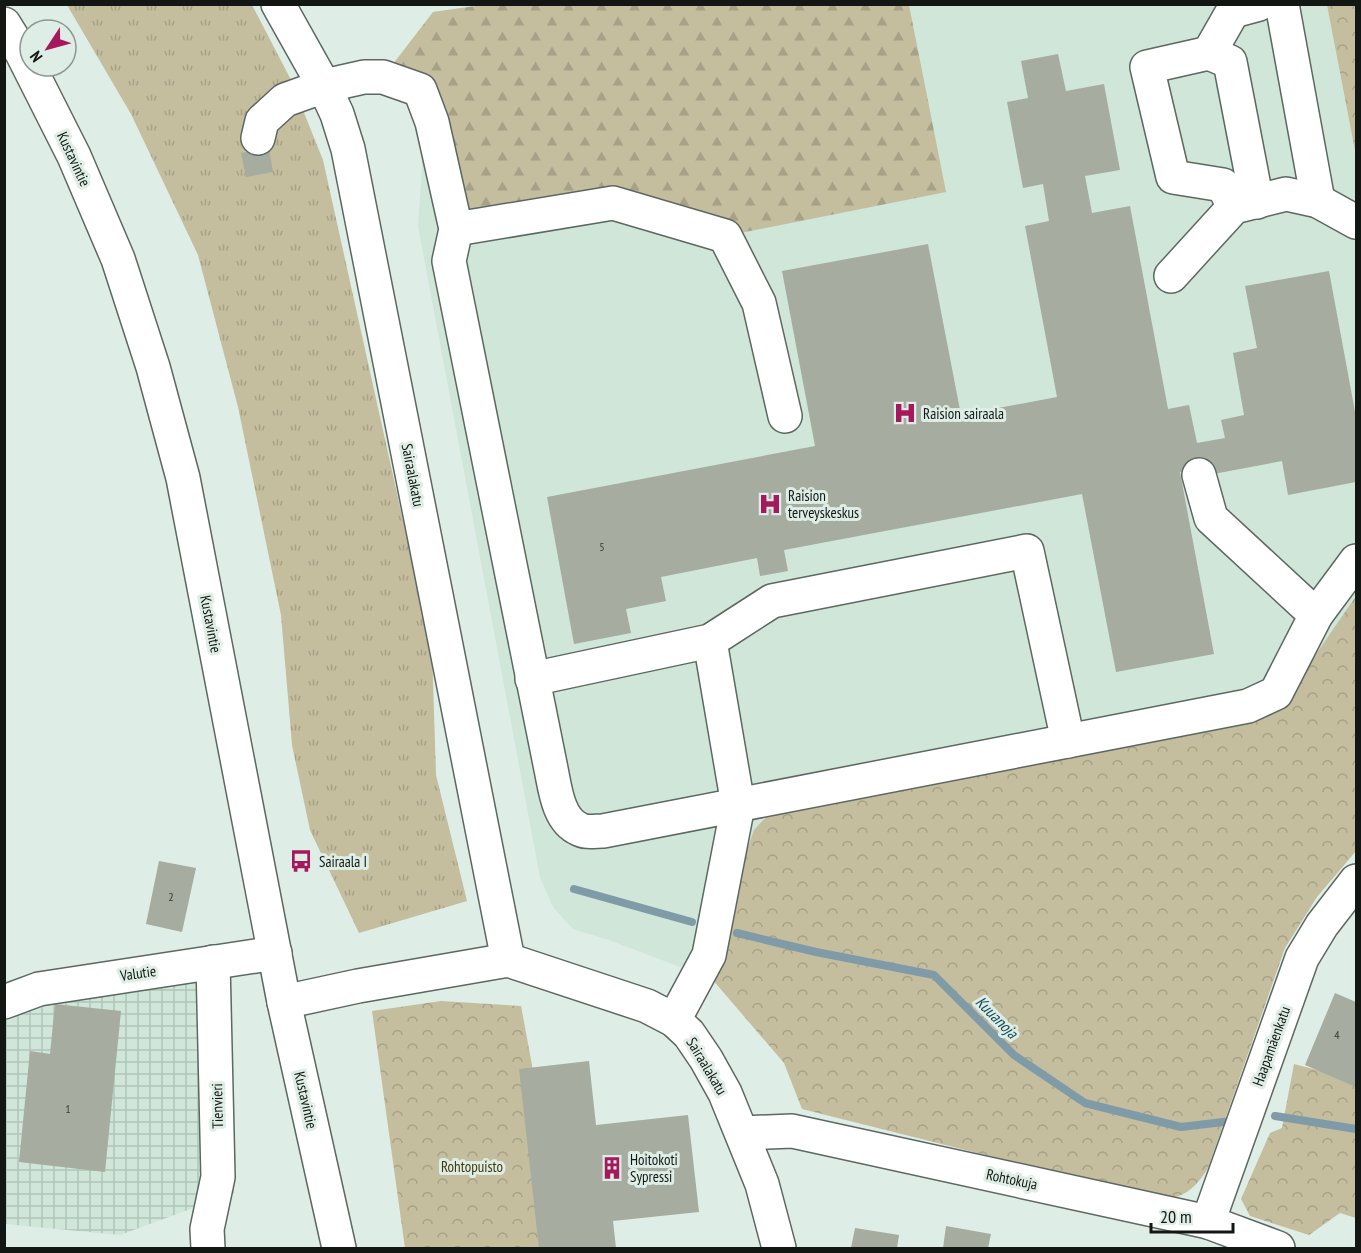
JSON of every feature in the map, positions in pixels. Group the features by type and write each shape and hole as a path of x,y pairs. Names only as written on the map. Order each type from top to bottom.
{"street":[{"name":"Sairaalakatu","path":"278,4 324,86 337,114 348,149 508,960"},
{"path":"1209,53 1233,11 1258,4"},
{"path":"1282,4 1318,201"},
{"name":"Kustavintie","path":"4,24 22,53 74,156 118,259 153,367 183,478 284,1002 339,1248"},
{"path":"1209,53 1230,62 1246,205 1223,185 1173,177 1147,67 1209,53"},
{"path":"258,138 262,121 285,100 324,86 364,76 383,76 420,90 432,122 456,229 449,261 532,679 560,806 569,822 578,829 603,831 1248,706 1276,693 1316,615 1356,561"},
{"path":"1171,276 1246,205 1286,194 1318,201 1356,222"},
{"path":"456,229 613,203 725,237 759,303 784,416"},
{"path":"1199,476 1211,518 1316,615"},
{"path":"532,679 710,641 772,601 1027,551 1068,741"},
{"path":"674,1020 709,955 738,806 710,641"},
{"name":"Haapamäenkatu","path":"1208,1222 1302,958 1322,925 1356,881"},
{"name":"Valutie","path":"4,1002 39,989 275,953"},
{"name":"Sairaalakatu","path":"284,1002 358,986 508,960 647,1006 674,1020 689,1034 706,1059 725,1094 762,1184 779,1248"},
{"name":"Tienvieri","path":"208,1248 207,1229 218,1177 213,962"},
{"name":"Rohtokuja","path":"742,1133 792,1131 1208,1222 1278,1248"}],"shaded area":[{"name":"Raision sairaala","path":"483,4 1327,5 1356,157 1356,600 1283,702 722,963 712,979 609,940 573,929 553,907 540,877 418,226 433,12"},
{"path":"229,972 234,1193 120,1235 5,1224 4,1003"}],"green space":[{"path":"67,5 252,5 290,78 323,160 432,651 436,775 467,901 359,933 310,830 292,745 281,615 238,407 198,255 131,114 78,24 78,18 75,18"},
{"path":"483,5 909,5 946,192 725,236 613,203 456,229 432,122 383,77 433,12"},
{"path":"1327,5 1356,5 1356,156"},
{"path":"1356,596 1356,851 1317,897 1285,948 1208,1168 1195,1185 1179,1196 1164,1200 802,1109 784,1063 712,979 722,963 747,850 754,830 768,815 1283,702"},
{"name":"Rohtopuisto","path":"441,1001 521,1006 566,1248 405,1248 372,1011"},
{"path":"1294,1064 1356,1080 1356,1218 1340,1213 1309,1235 1250,1216 1241,1199 1270,1133 1282,1128"}],"building":[{"path":"1058,54 1066,91 1104,84 1120,170 1085,176 1092,213 1130,206 1168,409 1189,405 1197,443 1225,438 1221,420 1244,415 1233,353 1257,348 1245,286 1329,271 1356,417 1356,482 1288,495 1282,461 1208,475 1207,467 1180,472 1214,654 1116,672 1082,494 784,550 788,571 760,576 757,558 661,577 666,601 626,609 631,633 574,644 547,497 815,446 782,271 928,244 961,415 1057,397 1025,226 1049,221 1043,184 1023,188 1007,102 1028,98 1021,61"},
{"path":"269,148 273,172 246,177 241,153"},
{"path":"159,861 196,868 182,932 146,924"},
{"path":"1335,993 1356,1002 1356,1087 1305,1065"},
{"path":"55,1004 121,1011 105,1172 19,1162 30,1051 50,1054"},
{"name":"Hoitokoti Sypressi","path":"589,1061 596,1125 688,1115 699,1212 613,1221 616,1248 539,1248 519,1069"},
{"path":"946,1226 991,1234 988,1248 943,1248"},
{"path":"855,1228 899,1235 897,1248 851,1248"}],"waterway":[{"name":"Kuuanoja","path":"574,889 692,922"},
{"name":"Kuuanoja","path":"737,933 816,952 934,975 1014,1055 1085,1103 1181,1127 1232,1121"},
{"name":"Kuuanoja","path":"1275,1116 1356,1129"}],"place":[{"name":"Raision sairaala","path":"905,413"},
{"name":"Raision terveyskeskus","path":"770,504"},
{"name":"Sairaala I","path":"301,861"},
{"name":"Hoitokoti Sypressi","path":"612,1168"}]}
